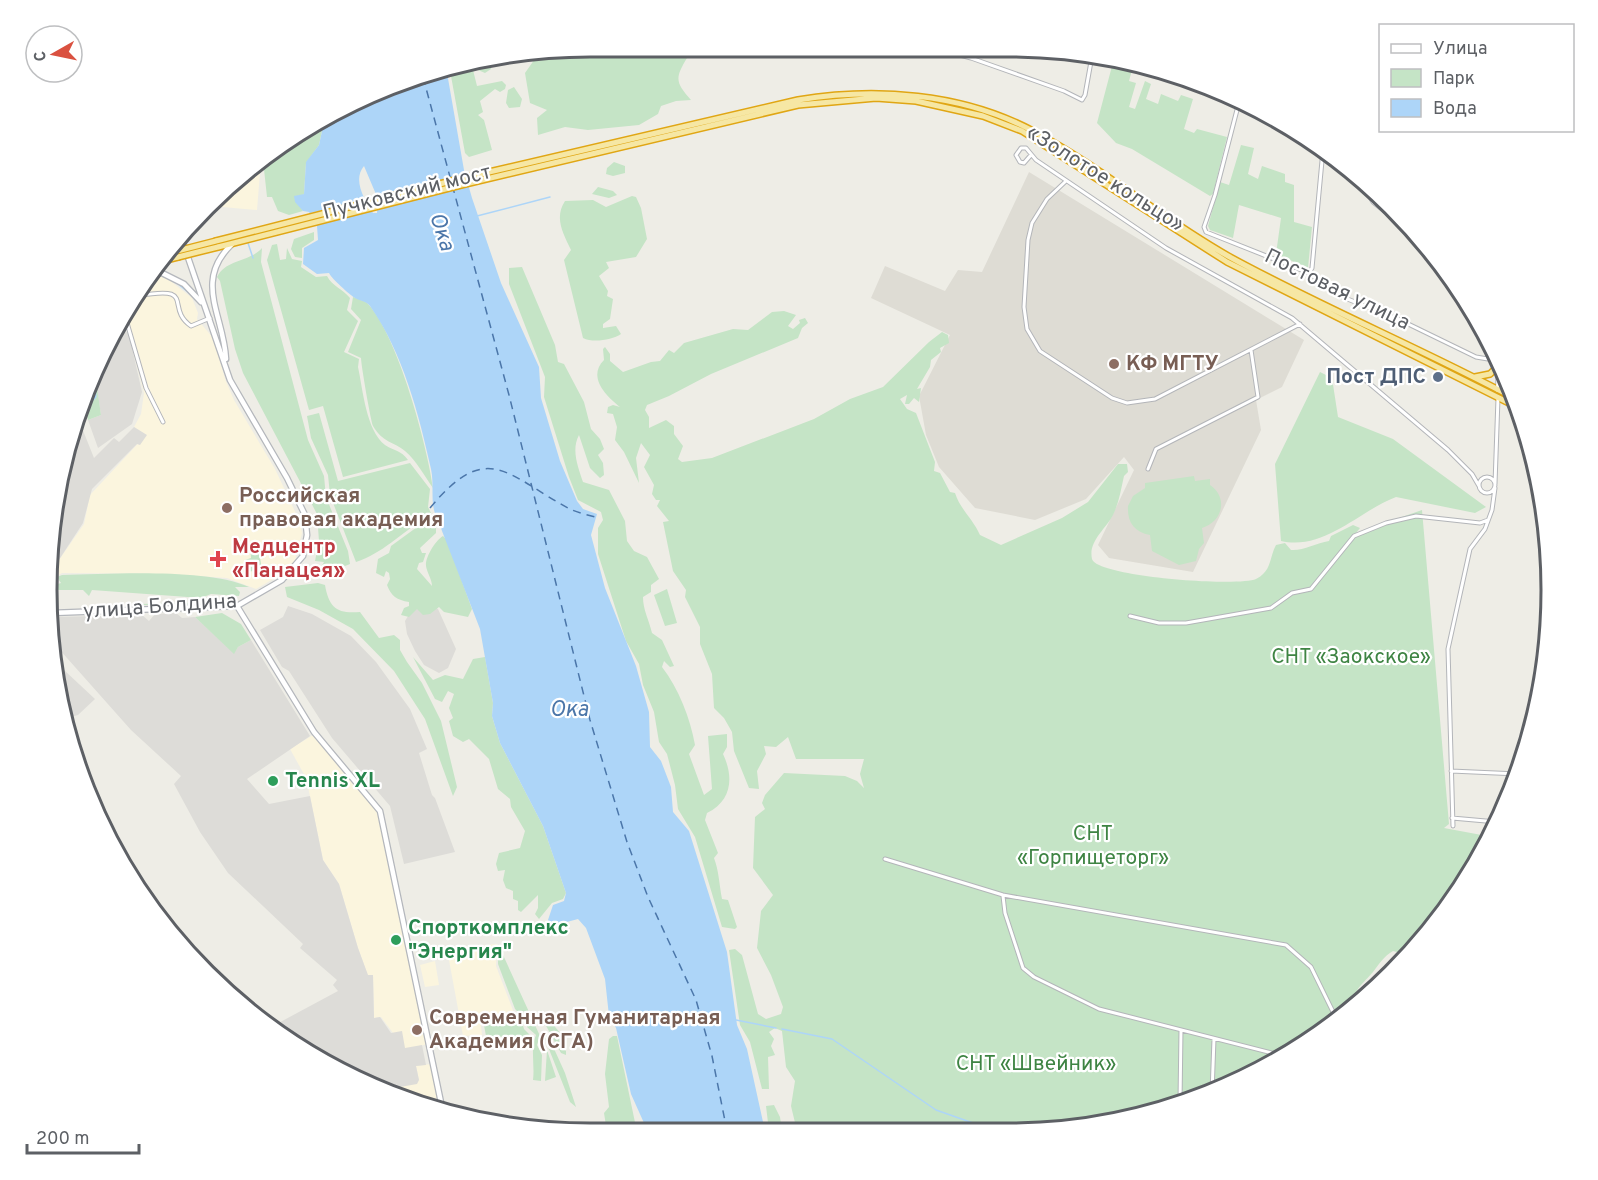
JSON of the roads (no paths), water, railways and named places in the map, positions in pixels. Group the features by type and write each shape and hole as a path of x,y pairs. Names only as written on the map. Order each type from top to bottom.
{"highway":[{"name":"«Золотое кольцо»","path":"562,160 827,95 901,94 956,104 1015,122 1033,131 1229,256 1502,392"},
{"name":"«Золотое кольцо»","path":"562,160 798,105 876,98 916,101 983,116 1022,131 1068,158 1227,262 1506,402"},
{"name":"Пучковский мост","path":"253,234 562,160"},
{"path":"217,244 233,243 253,234"},
{"path":"177,254 253,234"},
{"path":"1473,377 1490,374 1493,370"},
{"path":"1498,390 1498,398"}],"main road":[{"path":"226,365 212,287 213,271 219,258 233,243"},
{"name":"улица Болдина","path":"58,613 237,606 278,583 298,564 306,546 307,526 287,478 236,393 184,245"},
{"path":"162,273 184,284 206,308"},
{"path":"237,606 314,732 380,811 440,1101"}],"street":[{"path":"966,57 1064,91 1082,100 1091,64"},
{"name":"Постовая улица","path":"1237,109 1204,227 1206,232 1309,273 1340,296 1400,320 1476,357 1489,360"},
{"path":"1036,160 1020,162 1017,159 1017,151 1026,148 1036,160 1166,248 1300,324 1448,450 1472,474 1493,504"},
{"path":"1028,161 1031,155"},
{"path":"1309,273 1312,268 1322,160"},
{"path":"1066,181 1042,205 1032,223 1028,240 1025,319 1027,329 1040,351 1112,398 1129,403 1155,399 1300,324"},
{"path":"148,293 170,292 176,297 186,323 191,326 210,318"},
{"path":"127,324 146,388 163,422"},
{"path":"1148,469 1156,449 1258,397 1251,350"},
{"path":"1498,382 1498,390"},
{"path":"1453,826 1454,789 1450,771 1448,649 1470,549 1488,520 1493,504 1498,398"},
{"path":"1479,486 1494,467"},
{"path":"1472,474 1492,479 1495,486"},
{"path":"1486,493 1495,486"},
{"path":"1130,616 1159,623 1186,622 1271,608 1292,593 1311,589 1354,536 1416,516 1480,523 1488,520"},
{"path":"1450,771 1508,774"},
{"path":"1452,818 1488,821"},
{"path":"885,859 1003,896 1286,945 1311,967 1333,1012"},
{"path":"1003,896 1005,913 1023,968 1034,977 1099,1010 1272,1053"},
{"path":"1180,1095 1181,1030"},
{"path":"1212,1082 1214,1039"}],"water":[{"name":"Ока","path":"448,76 464,170 472,198 501,283 539,367 541,398 560,461 577,501 583,509 597,514 591,535 605,588 636,666 649,712 650,747 661,761 671,787 673,812 689,831 727,952 737,1025 747,1049 763,1123 644,1123 631,1094 616,1028 609,1016 605,979 586,928 578,919 552,926 548,920 553,905 564,901 566,893 543,826 500,743 492,716 493,703 480,629 435,513 432,474 415,406 401,364 382,324 368,304 352,296 329,273 317,274 303,264 304,248 318,240 317,226 309,212 303,211 295,202 294,196 304,194 306,162 319,145 323,128 386,98","holes":["364,166 378,199 377,213 373,213 363,197 359,184"]}],"waterway":[{"path":"477,216 550,197"},
{"path":"248,243 253,258"},
{"path":"177,283 189,293"},
{"path":"736,1020 776,1028"},
{"path":"782,1029 832,1039 936,1110 973,1123"}],"place":[{"name":"КФ МГТУ","path":"1114,364"},
{"name":"Пост ДПС","path":"1438,377"},
{"name":"Российская правовая академия","path":"227,508"},
{"name":"Медцентр «Панацея»","path":"218,559"},
{"name":"Tennis XL","path":"273,781"},
{"name":"Спорткомплекс \"Энергия\"","path":"396,940"},
{"name":"Современная Гуманитарная Академия (СГА)","path":"417,1030"}],"park label":[{"name":"СНТ «Заокское»","path":"1351,657"},
{"name":"СНТ «Горпищеторг»","path":"1093,846"},
{"name":"СНТ «Швейник»","path":"1036,1064"}]}
